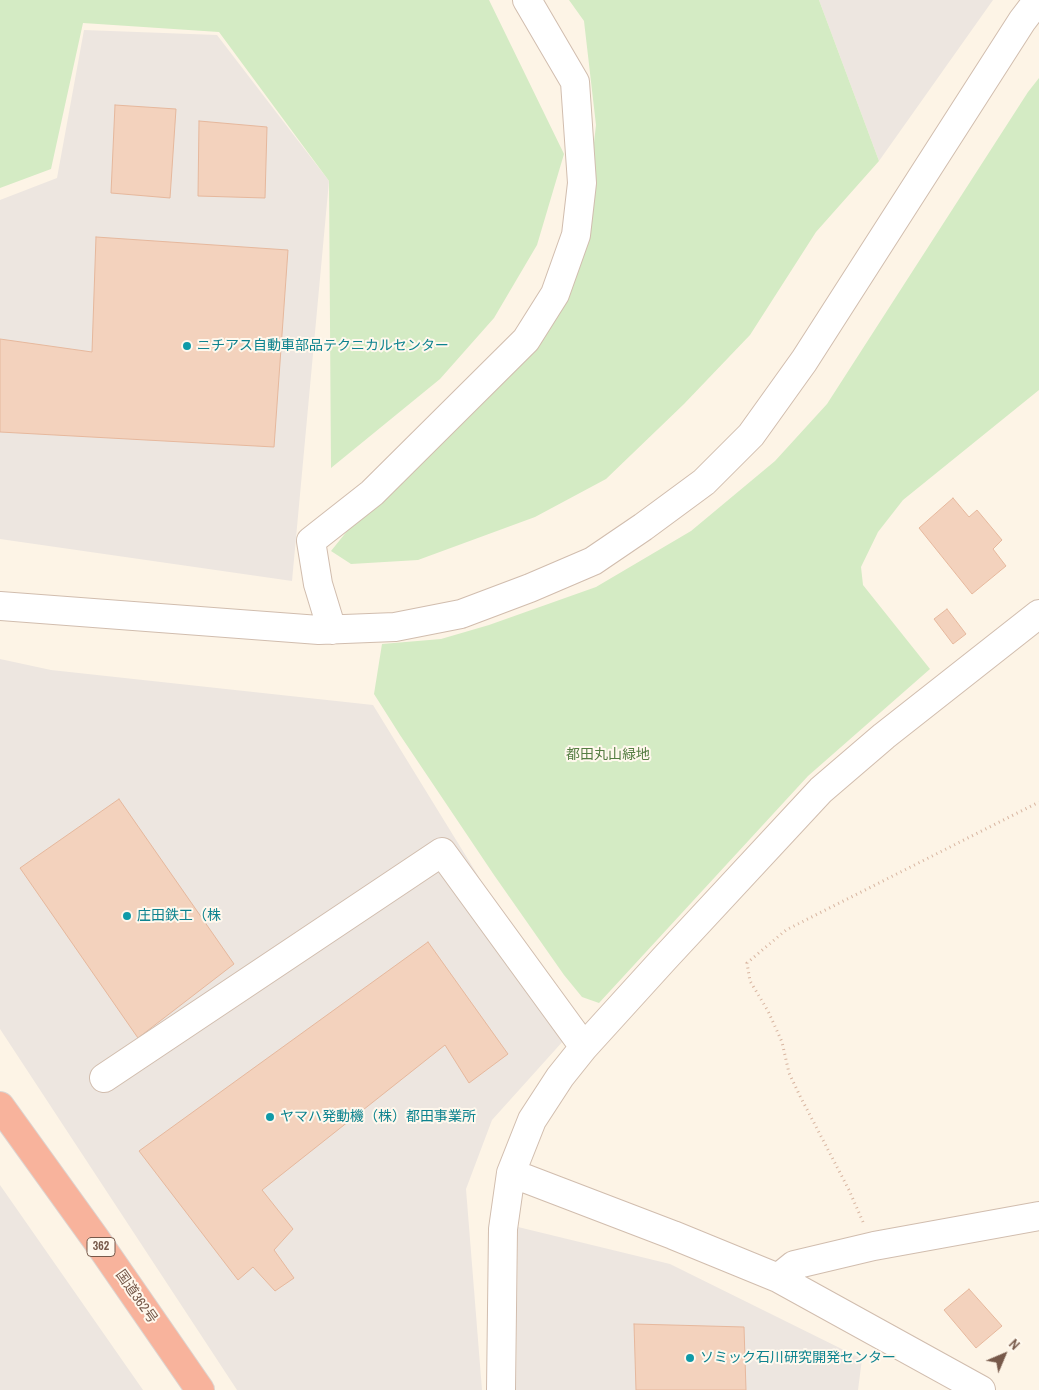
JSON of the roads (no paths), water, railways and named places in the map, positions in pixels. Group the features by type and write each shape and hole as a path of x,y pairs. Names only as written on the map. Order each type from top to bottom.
{"highway":[{"name":"国道362号","path":"0,1106 95,1238 200,1390"}],"street":[{"path":"332,630 318,584 311,541 372,493 526,340 555,294 576,235 582,183 575,82 527,0"},
{"path":"0,606 310,630 395,627 461,614 530,588 593,561 704,482 751,435 804,361 1022,21 1038,0"},
{"path":"501,1390 503,1229 511,1173 532,1120 560,1077 584,1047 664,959 821,790 884,736 1039,614"},
{"path":"104,1078 442,852 584,1047"},
{"path":"511,1173 673,1235 778,1278 981,1390"},
{"path":"778,1278 794,1265 874,1246 1039,1216"}],"place":[{"name":"ニチアス自動車部品テクニカルセンター","path":"187,346"},
{"name":"庄田鉄工（株","path":"127,916"},
{"name":"ヤマハ発動機（株）都田事業所","path":"270,1117"},
{"name":"ソミック石川研究開発センター","path":"690,1358"}],"park label":[{"name":"都田丸山緑地","path":"608,755"}]}
